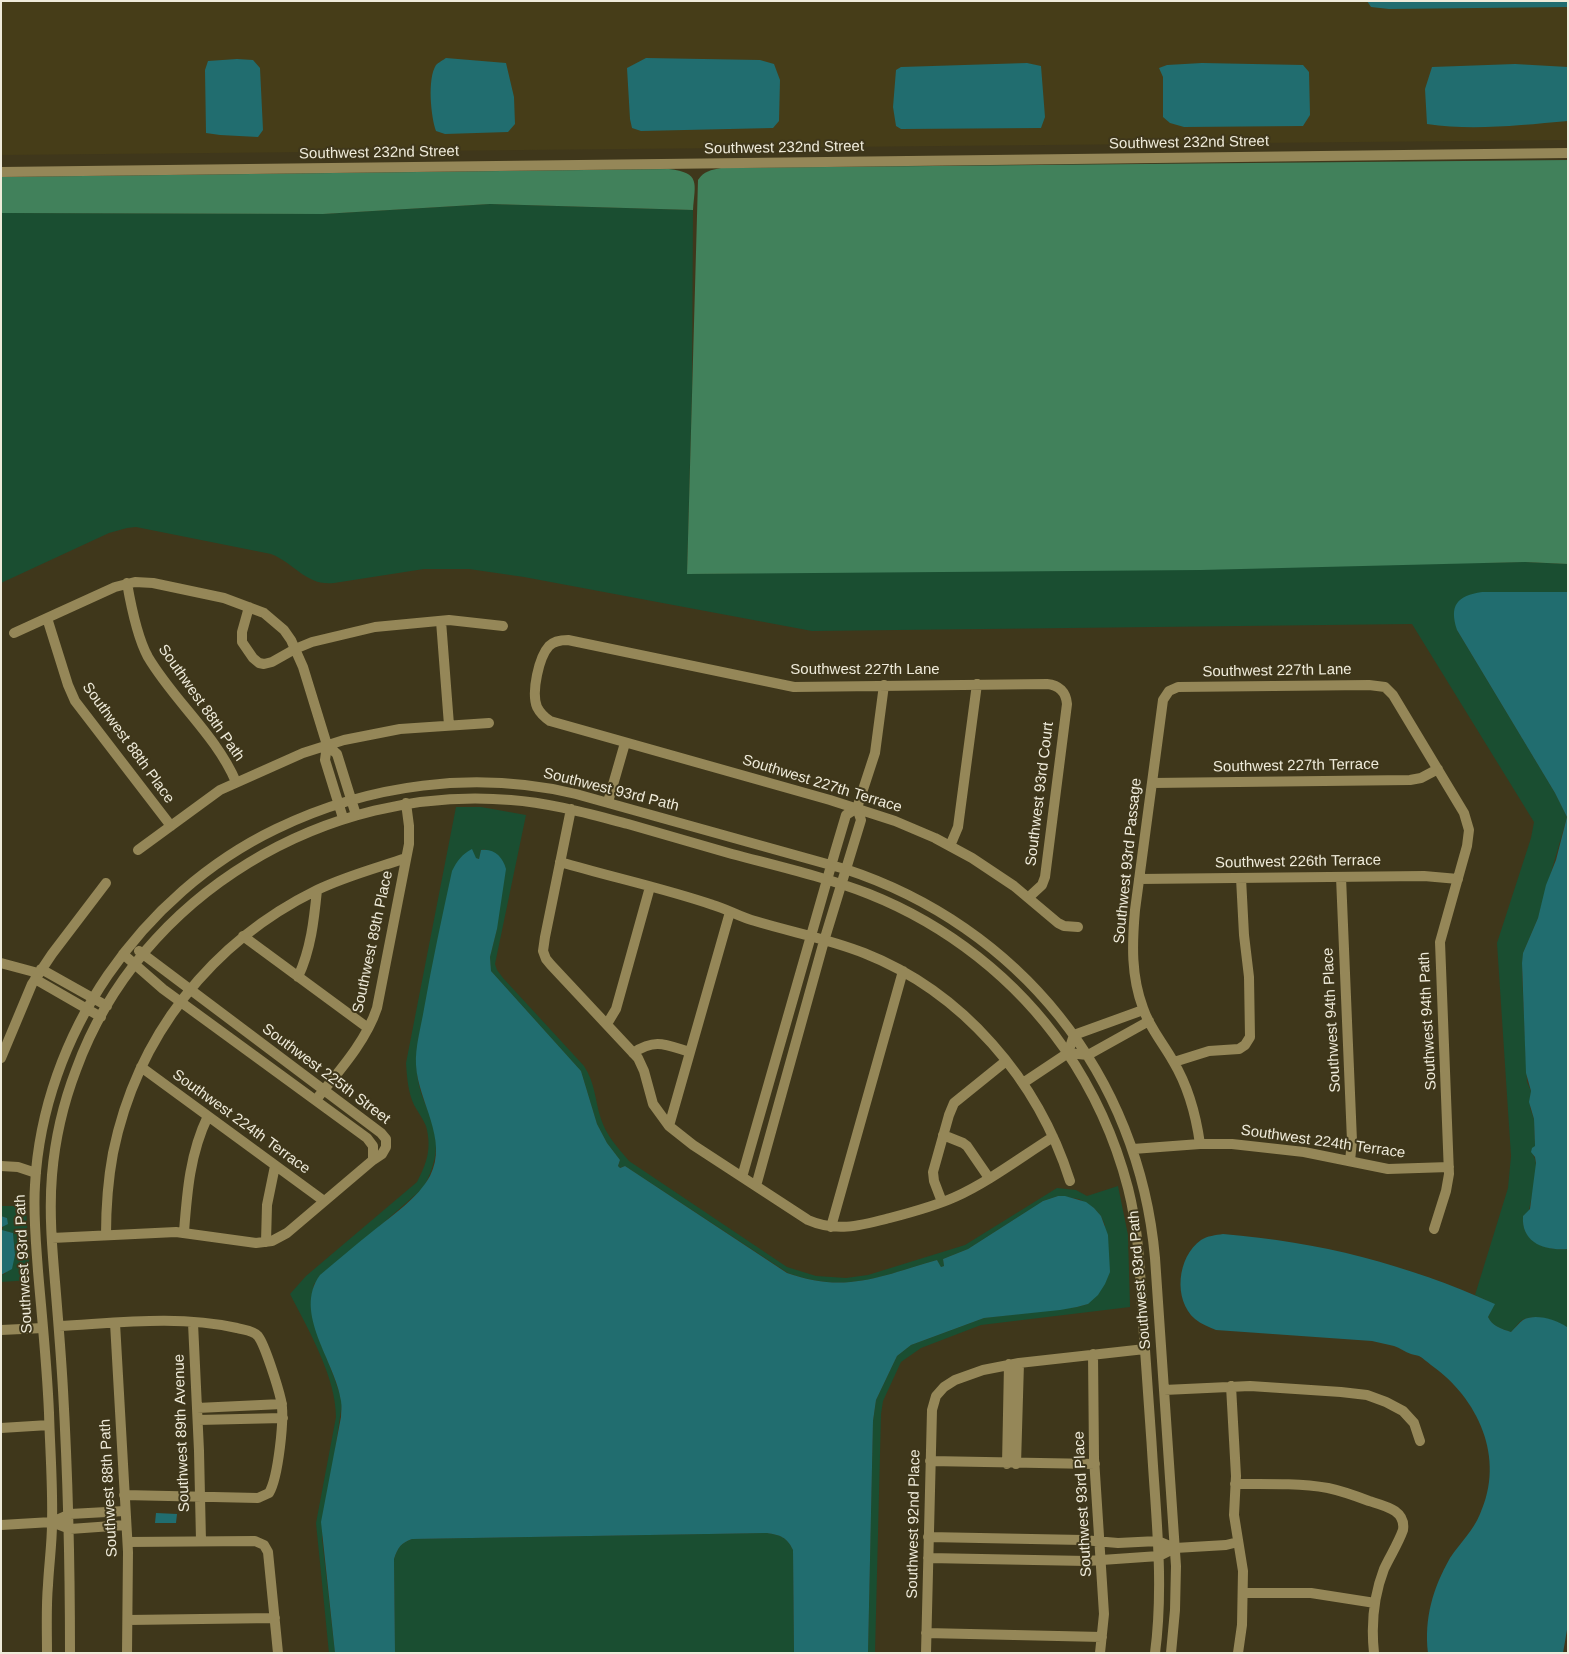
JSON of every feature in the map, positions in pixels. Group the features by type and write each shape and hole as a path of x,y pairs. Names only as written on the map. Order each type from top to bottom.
{"street":[{"name":"Southwest 232nd Street","path":"1,172 1568,153"},
{"path":"14,633 127,583 159,584 224,598 264,613 284,630 303,666 327,744 325,760 343,818"},
{"name":"Southwest 88th Path","path":"127,583 134,613 148,656 228,764 236,782"},
{"path":"249,607 241,639 244,647 259,663 269,663 295,649 316,641 375,627 455,620 503,626"},
{"name":"Southwest 88th Place","path":"47,618 68,685 75,701 171,826"},
{"path":"441,621 449,725"},
{"name":"Southwest 227th Lane","path":"539,710 535,697 537,674 546,652 553,643 563,640 794,687 1047,684 1060,689"},
{"path":"950,846 958,827 977,684"},
{"name":"Southwest 227th Lane","path":"1170,691 1181,687 1369,685 1385,687"},
{"path":"756,1186 824,941 860,820 857,808 875,753 884,686"},
{"name":"Southwest 94th Path","path":"1385,687 1393,695 1438,769 1464,813 1468,824 1468,844 1440,942 1449,1167 1446,1190 1434,1229"},
{"name":"Southwest 93rd Court","path":"1029,897 1040,887 1045,876 1067,705 1066,697 1060,689"},
{"name":"Southwest 93rd Passage","path":"1170,691 1162,702 1139,879 1132,952 1135,979 1143,1010 1174,1062 1191,1103 1200,1144"},
{"name":"Southwest 227th Terrace","path":"539,710 554,723 857,808 895,821 950,846 985,866 1029,897 1061,925 1078,927"},
{"path":"138,850 215,793 236,782 327,744 400,729 489,723"},
{"path":"608,802 625,743"},
{"path":"327,744 337,754 356,814"},
{"name":"Southwest 227th Terrace","path":"1152,783 1410,780 1421,778 1438,769"},
{"name":"Southwest 93rd Path","path":"47,1653 47,1599 52,1522 49,1425 35,1232 36,1174 43,1126 52,1090 65,1054 87,1009 126,950 174,899 227,857 273,830 338,803 388,790 425,784 486,782 546,788 608,802 845,869 883,883 938,910 1000,954 1048,1002 1074,1035 1088,1055 1115,1104 1133,1149 1146,1197 1154,1243 1175,1548 1175,1610 1171,1653"},
{"name":"Southwest 93rd Path","path":"70,1653 70,1514 52,1238 51,1189 59,1128 76,1070 88,1042 107,1006 143,954 186,909 240,868 287,841 356,814 406,803 448,799 493,798 571,809 826,880 901,908 940,930 966,948 1001,977 1023,998 1068,1053 1103,1117 1117,1152 1126,1181 1138,1241 1159,1556 1159,1610 1155,1653"},
{"name":"Southwest 89th Place","path":"316,1100 356,1047 368,1028 378,1003 406,858 409,830 406,803"},
{"path":"742,1177 846,815 857,808"},
{"path":"571,809 545,937 544,954 551,965 633,1052 642,1066 654,1104 668,1126 693,1145 808,1220 831,1227 846,1228 942,1202 971,1189 1053,1137"},
{"path":"106,1236 108,1190 114,1147 127,1102 141,1067 154,1043 189,990 216,960 243,936 278,911 336,882 406,858"},
{"path":"560,862 714,905 756,922 862,952 903,971 933,990 969,1020 1006,1061 1023,1083 1053,1137 1070,1181"},
{"name":"Southwest 226th Terrace","path":"1139,879 1433,876 1458,879"},
{"name":"Southwest 94th Place","path":"1340,877 1352,1141 1350,1161"},
{"path":"1174,1062 1204,1052 1237,1049 1245,1045 1250,1035 1251,1022 1241,878"},
{"path":"1,1058 28,991 38,974 106,882"},
{"path":"607,1024 616,1009 650,887"},
{"path":"298,977 309,945 317,890"},
{"path":"668,1126 730,912"},
{"path":"243,936 368,1028"},
{"name":"Southwest 225th Street","path":"126,950 143,954 384,1136 385,1150 372,1160"},
{"name":"Southwest 225th Street","path":"126,950 135,965 180,1002 370,1140 373,1149 372,1160"},
{"path":"1,963 38,974 107,1006"},
{"path":"831,1227 903,971"},
{"path":"38,974 101,1017"},
{"path":"1023,1083 1068,1053 1074,1035 1143,1010"},
{"path":"1068,1053 1088,1055 1148,1021"},
{"path":"633,1052 646,1045 656,1044 690,1052"},
{"path":"942,1202 934,1181 934,1172 950,1111 956,1100 1006,1061"},
{"name":"Southwest 224th Terrace","path":"141,1067 324,1202"},
{"path":"184,1232 187,1189 191,1168 201,1132 208,1116"},
{"path":"943,1135 963,1142 989,1178"},
{"name":"Southwest 224th Terrace","path":"1133,1149 1200,1144 1248,1146 1295,1151 1393,1169 1449,1167"},
{"path":"52,1238 184,1232 249,1242 266,1242 277,1239 287,1233 372,1160"},
{"path":"1,1166 18,1167 36,1174"},
{"path":"266,1242 267,1205 275,1166"},
{"path":"59,1326 160,1321 229,1326 257,1335 272,1370 282,1404 283,1418 272,1484 267,1494 258,1498 124,1495"},
{"name":"Southwest 88th Path","path":"115,1322 128,1542 127,1653"},
{"name":"Southwest 89th Avenue","path":"193,1323 198,1408 201,1541"},
{"path":"1,1330 43,1328"},
{"path":"1012,1464 1014,1363 1145,1348"},
{"name":"Southwest 93rd Place","path":"1093,1354 1095,1464 1104,1614 1100,1653"},
{"name":"Southwest 92nd Place","path":"926,1653 932,1406 936,1396 944,1387 955,1380 983,1370 1014,1363"},
{"path":"1231,1386 1236,1484 1234,1515 1242,1565 1243,1593 1242,1625 1238,1653"},
{"path":"1164,1390 1231,1386 1340,1392 1372,1397 1395,1406 1409,1416 1414,1423 1420,1441"},
{"path":"198,1408 282,1404"},
{"path":"198,1420 283,1418"},
{"path":"1,1428 49,1425"},
{"path":"930,1462 1095,1464"},
{"path":"1236,1484 1329,1488 1388,1507 1400,1516 1403,1530 1384,1569 1375,1603 1374,1653"},
{"path":"1,1525 52,1522 70,1514 125,1511"},
{"path":"52,1522 70,1529 126,1525"},
{"path":"928,1537 1084,1540 1100,1542 1158,1541 1175,1548"},
{"path":"128,1542 255,1541 263,1544 268,1552 278,1653"},
{"path":"928,1558 1079,1561 1159,1556 1175,1548 1226,1545 1238,1542"},
{"path":"1243,1593 1304,1593 1375,1603"},
{"path":"128,1620 275,1618"},
{"path":"926,1633 1102,1637"}],"shaded area":[{"path":"1,1 1568,1 1568,140 1,155"}],"green space":[{"path":"1568,160 1568,564 1525,562 1201,570 687,574 698,180 708,171 721,168"},
{"path":"669,169 687,173 694,181 693,210 490,204 323,214 1,213 1,177"},
{"path":"490,204 693,210 692,389 687,574 1525,562 1568,564 1568,592 1482,592 1457,630 1555,793 1567,817 1538,918 1523,953 1522,973 1527,1082 1531,1091 1530,1108 1534,1119 1535,1146 1533,1155 1536,1166 1529,1211 1523,1216 1523,1225 1526,1232 1536,1243 1551,1248 1568,1249 1568,1328 1552,1320 1533,1317 1522,1320 1511,1332 1504,1330 1495,1325 1488,1317 1494,1304 1475,1295 1508,1188 1511,1156 1497,943 1531,838 1534,822 1412,624 812,631 524,577 469,569 424,569 324,583 308,578 280,558 271,554 136,527 109,533 1,583 1,213 323,214"},
{"path":"456,807 481,807 526,815 495,964 503,978 588,1072 603,1125 613,1141 629,1161 787,1267 816,1276 846,1278 868,1275 965,1245 1057,1188 1076,1190 1087,1196 1118,1186 1128,1235 1130,1307 981,1325 921,1348 901,1362 883,1401 881,1414 875,1653 868,1653 873,1421 876,1400 897,1356 911,1345 984,1318 1077,1307 1088,1304 1105,1225 1101,1216 1094,1208 1079,1199 1058,1196 1043,1201 968,1249 943,1259 944,1266 941,1267 937,1260 881,1277 846,1282 828,1282 788,1273 625,1166 619,1168 620,1160 607,1143 597,1124 581,1071 491,971 490,957 497,929 485,849 481,850 479,859 476,858 419,1035 417,1072 422,1095 435,1133 436,1150 433,1166 423,1188 314,1284 313,1315 342,1403 322,1538 335,1653 329,1653 316,1523 336,1417 335,1402 320,1354 290,1294 306,1276 417,1182 426,1162 428,1134 426,1126 410,1095 406,1063"},
{"path":"1,1206 26,1206 30,1280 1,1282 1,1275 5,1274 15,1255 13,1233 2,1230 7,1218 1,1216"},
{"path":"767,1533 783,1537 793,1550 794,1653 395,1653 394,1559 400,1546 412,1539"}],"water":[{"path":"1367,1 1568,1 1568,7 1389,9 1371,7"},
{"path":"446,58 506,63 514,97 515,124 508,132 445,134 436,131 431,108 433,71 436,65"},
{"path":"646,58 760,60 774,64 780,80 779,121 773,128 641,131 632,128 627,68"},
{"path":"253,60 260,68 263,130 258,137 206,133 205,70 208,61"},
{"path":"1027,63 1041,66 1045,117 1041,128 901,129 896,126 893,107 896,70 901,67"},
{"path":"1202,63 1303,65 1309,72 1310,115 1303,126 1184,127 1170,123 1163,117 1163,77 1159,68 1167,65"},
{"path":"1515,64 1568,67 1568,121 1480,127 1427,124 1425,89 1432,67"},
{"path":"1482,592 1568,592 1568,1249 1543,1247 1530,1239 1523,1225 1523,1216 1530,1209 1536,1163 1535,1157 1531,1152 1535,1146 1534,1119 1529,1102 1531,1091 1526,1073 1522,963 1523,953 1538,918 1546,885 1556,860 1567,817 1555,793 1457,630 1454,614 1457,603 1466,596"},
{"path":"472,849 476,858 479,859 481,850 494,852 503,861 506,869 497,929 490,957 491,971 581,1071 597,1124 607,1143 620,1160 618,1166 620,1168 625,1166 787,1273 827,1282 846,1282 880,1277 937,1260 941,1267 944,1266 943,1259 968,1249 1043,1201 1058,1196 1086,1202 1101,1216 1108,1235 1110,1272 1098,1295 1088,1304 1060,1310 984,1318 911,1345 897,1356 876,1400 873,1421 868,1653 794,1653 793,1550 783,1537 767,1533 412,1539 400,1546 394,1559 395,1653 335,1653 321,1522 341,1417 341,1401 338,1386 313,1321 311,1305 313,1290 320,1275 404,1206 419,1192 430,1176 435,1162 436,1148 431,1120 418,1079 416,1065 417,1044 452,871 460,858"},
{"path":"1,1216 7,1218 8,1224 2,1227 2,1230 13,1233 15,1255 12,1269 1,1275"},
{"path":"1223,1234 1328,1249 1395,1266 1429,1277 1495,1304 1488,1317 1498,1327 1511,1332 1523,1320 1534,1317 1552,1320 1567,1327 1568,1624 1563,1653 1428,1653 1427,1628 1431,1604 1439,1581 1450,1558 1477,1520 1487,1493 1490,1472 1488,1451 1483,1431 1474,1412 1462,1394 1448,1379 1420,1357 1394,1346 1372,1341 1216,1330 1197,1321 1188,1311 1183,1301 1181,1279 1183,1267 1193,1247 1201,1240"},
{"path":"156,1513 177,1514 176,1523 155,1523"}]}
